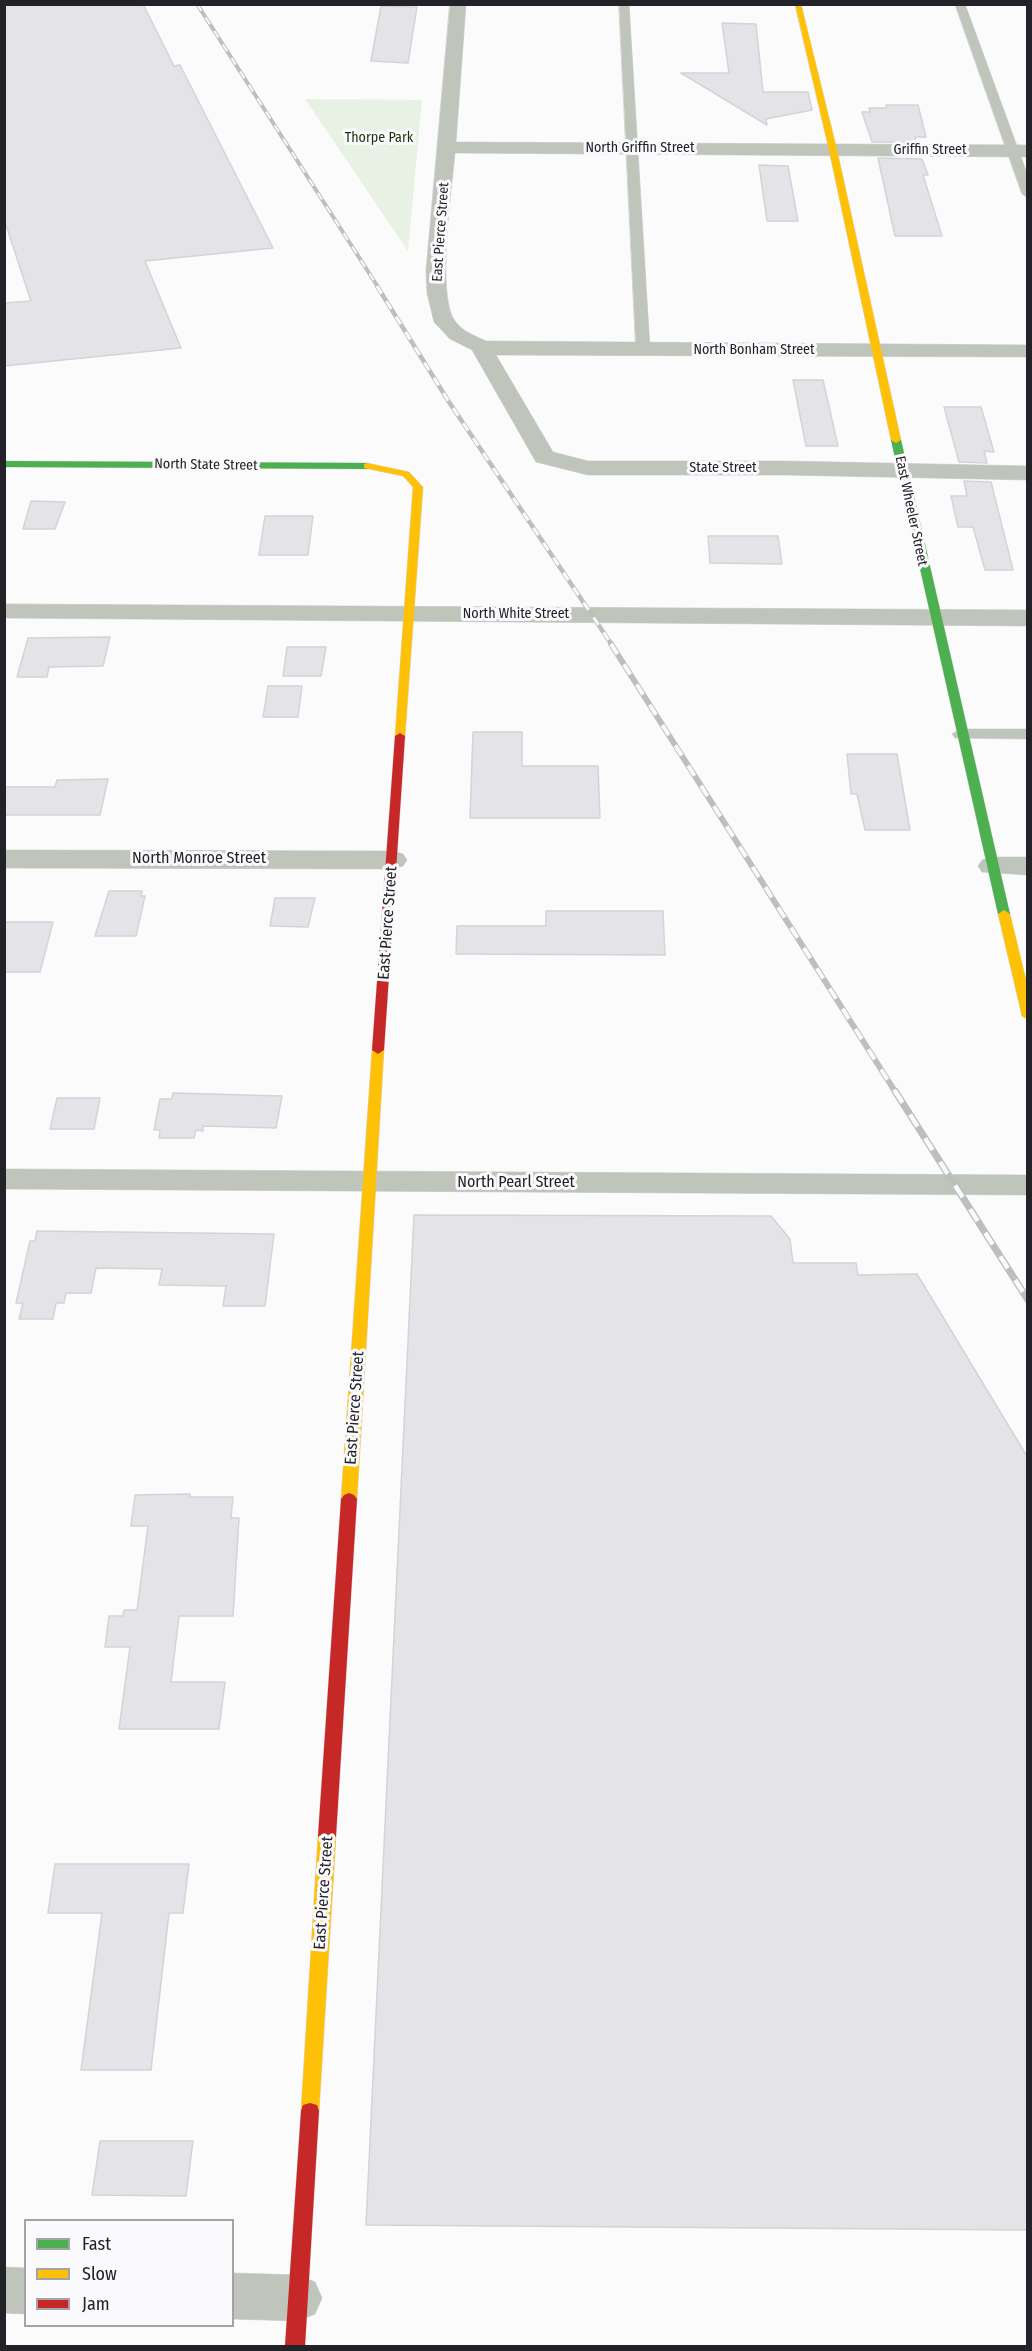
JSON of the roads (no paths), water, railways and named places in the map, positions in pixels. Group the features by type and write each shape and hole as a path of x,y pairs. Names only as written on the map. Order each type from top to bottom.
{"street":[{"name":"East Pierce Street","path":"458,4 436,271 437,292 441,314 449,330 480,346"},
{"name":"East Wheeler Street","path":"798,4 833,150 934,618 1028,1016"},
{"name":"North Griffin Street","path":"448,147 833,150"},
{"name":"Griffin Street","path":"833,150 1020,151"},
{"name":"North Bonham Street","path":"480,346 497,349 1028,351"},
{"name":"State Street","path":"480,346 544,457 564,464 588,468 795,468 903,472"},
{"name":"North State Street","path":"4,464 372,466 406,474"},
{"path":"903,472 1028,473"},
{"name":"East Pierce Street","path":"295,2346 369,1182 418,487 406,474"},
{"name":"North White Street","path":"4,612 1028,618"},
{"name":"North Monroe Street","path":"4,859 393,860"},
{"path":"992,866 1028,866"},
{"name":"North Pearl Street","path":"4,1179 1028,1185"},
{"path":"4,2290 24,2291"},
{"path":"234,2296 298,2298"}],"lane":[{"path":"624,4 643,349"},
{"path":"960,4 1020,151 1028,194"},
{"path":"961,734 1028,734"}],"railway":[{"path":"197,4 378,287"},
{"path":"377,286 449,402 612,645"},
{"path":"611,644 896,1093"},
{"path":"895,1091 1028,1300"}],"park label":[{"name":"Thorpe Park","path":"379,138"}]}
